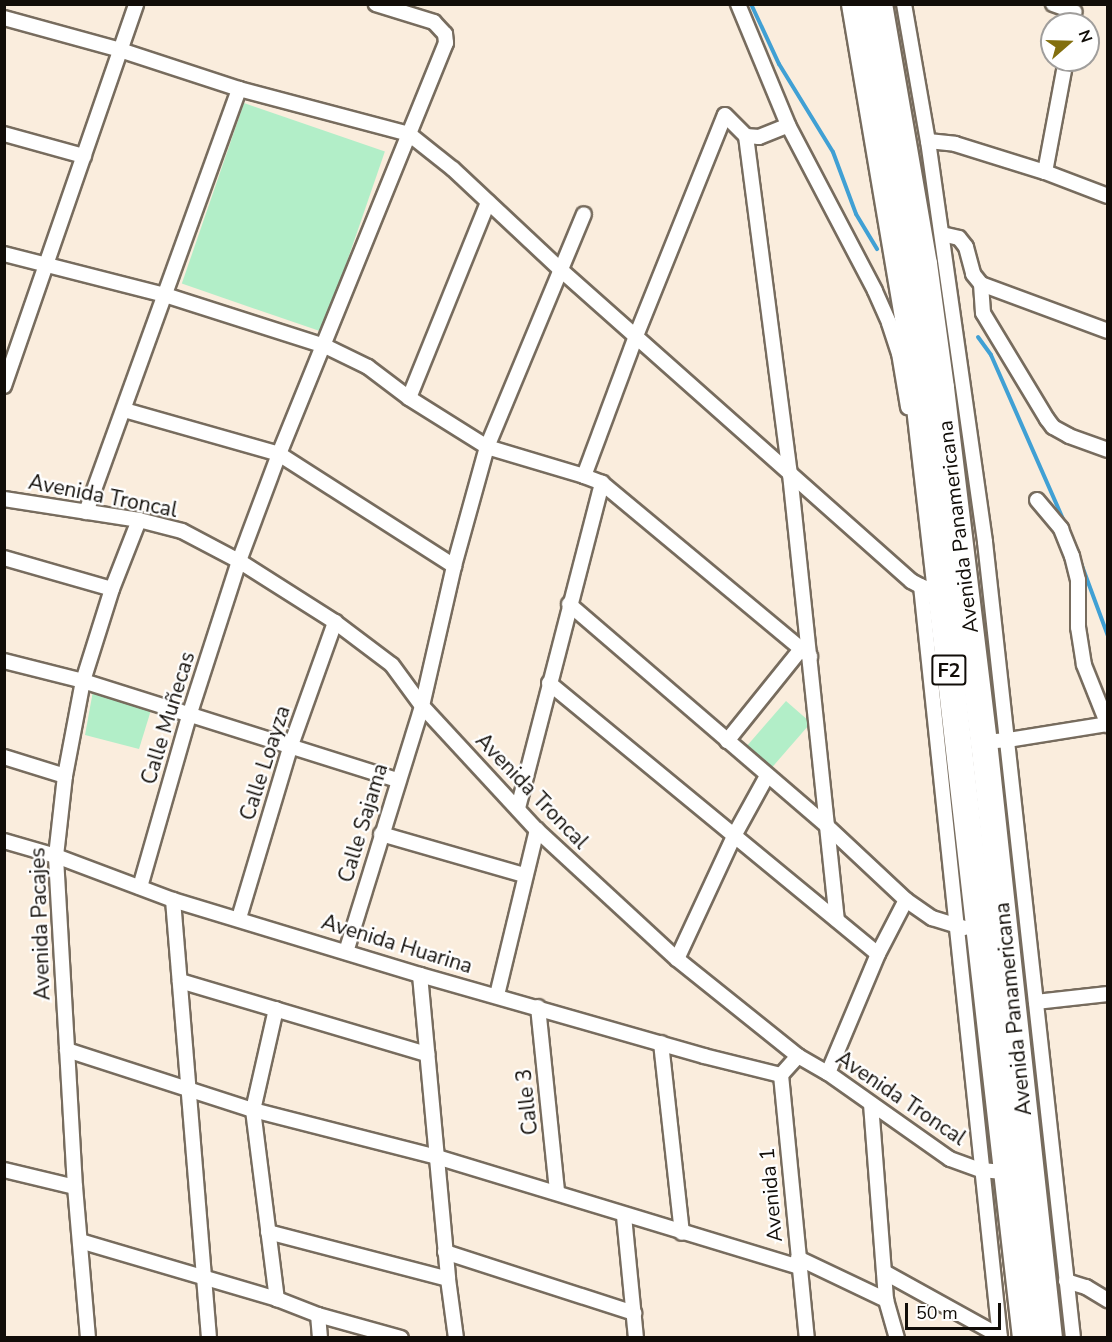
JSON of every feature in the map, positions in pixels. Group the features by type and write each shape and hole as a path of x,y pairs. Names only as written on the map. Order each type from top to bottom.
{"highway":[{"name":"Avenida Panamericana","path":"855,4 913,346 923,445 930,586 993,1171 1026,1338"},
{"name":"Avenida Panamericana","path":"879,4 924,264 996,741 1049,1338"}],"street":[{"path":"4,386 136,4"},
{"name":"Calle Muñecas","path":"140,887 189,716 239,561 279,454 325,346 446,43 445,34 435,22 376,4"},
{"name":"Avenida Panamericana","path":"738,4 788,125 889,323 899,353 911,420 923,445"},
{"name":"Avenida Panamericana","path":"904,4 961,353 996,741 1036,1002 1073,1338"},
{"path":"1053,4 1071,12"},
{"path":"4,18 120,50 239,89 409,134 426,146 562,271 911,581 930,586"},
{"path":"1045,172 1064,72"},
{"path":"86,512 239,89"},
{"path":"584,476 636,336 725,115 746,136 790,474 805,652 837,920"},
{"path":"746,136 759,137 788,125"},
{"path":"4,134 84,156"},
{"path":"928,141 955,144 1045,172 1107,196"},
{"path":"409,398 488,202"},
{"name":"Calle Sajama","path":"346,952 397,780 422,706 454,566 487,447 584,214"},
{"path":"942,234 959,238 966,248 973,274 981,285 983,313 1053,427 1107,450"},
{"path":"4,254 165,295 325,346 368,367 409,398 487,447 602,483 805,652"},
{"path":"981,285 1107,331"},
{"path":"124,410 279,454 454,566"},
{"path":"518,808 602,483"},
{"name":"Avenida Troncal","path":"4,499 139,520 182,531 239,561 335,622 392,665 422,706 537,830 677,959 798,1056 828,1073 950,1159 993,1171"},
{"path":"996,741 1107,724 1084,664 1078,627 1078,580 1072,556 1061,529 1037,500"},
{"name":"Avenida Pacajes","path":"88,1338 75,1187 56,856 65,776 83,681 112,590 139,520"},
{"path":"4,558 112,590"},
{"path":"569,604 827,826 906,900 932,918 968,929"},
{"name":"Calle Loayza","path":"239,918 290,748 335,622"},
{"path":"727,741 805,652"},
{"path":"4,661 83,681 397,780"},
{"path":"549,683 878,954"},
{"path":"4,758 65,776"},
{"path":"677,959 735,834 767,776"},
{"path":"497,995 524,875 537,830"},
{"path":"381,834 524,875"},
{"name":"Avenida Huarina","path":"4,841 56,856 173,900 239,918 420,975 497,995 704,1056 781,1075"},
{"path":"173,900 209,1338"},
{"path":"828,1073 878,954 906,900"},
{"path":"420,975 445,1252 456,1338"},
{"path":"180,981 427,1054"},
{"path":"1036,1002 1107,994"},
{"name":"Calle 3","path":"538,1007 557,1192"},
{"path":"276,1009 253,1110 277,1299"},
{"path":"661,1043 682,1233"},
{"path":"67,1050 253,1110 436,1157 557,1192 624,1216 682,1233 799,1263 886,1300"},
{"path":"781,1075 798,1056"},
{"name":"Avenida 1","path":"781,1075 807,1338"},
{"path":"871,1104 886,1300 897,1338"},
{"path":"4,1170 75,1187"},
{"path":"993,1171 1000,1337"},
{"path":"624,1216 636,1338"},
{"path":"268,1232 448,1279"},
{"path":"80,1241 277,1299 318,1315 401,1338"},
{"path":"445,1252 634,1313"},
{"path":"884,1272 1000,1337"},
{"path":"1066,1281 1086,1287 1107,1300"},
{"path":"318,1315 320,1338"}],"green space":[{"path":"244,103 385,152 323,332 182,284"},
{"path":"93,691 151,710 139,749 85,735"},
{"path":"786,701 811,723 772,767 747,746"}],"waterway":[{"path":"751,4 779,64 833,152 856,214 877,249"},
{"path":"978,337 991,355 1066,526"},
{"path":"1078,555 1108,636"}]}
